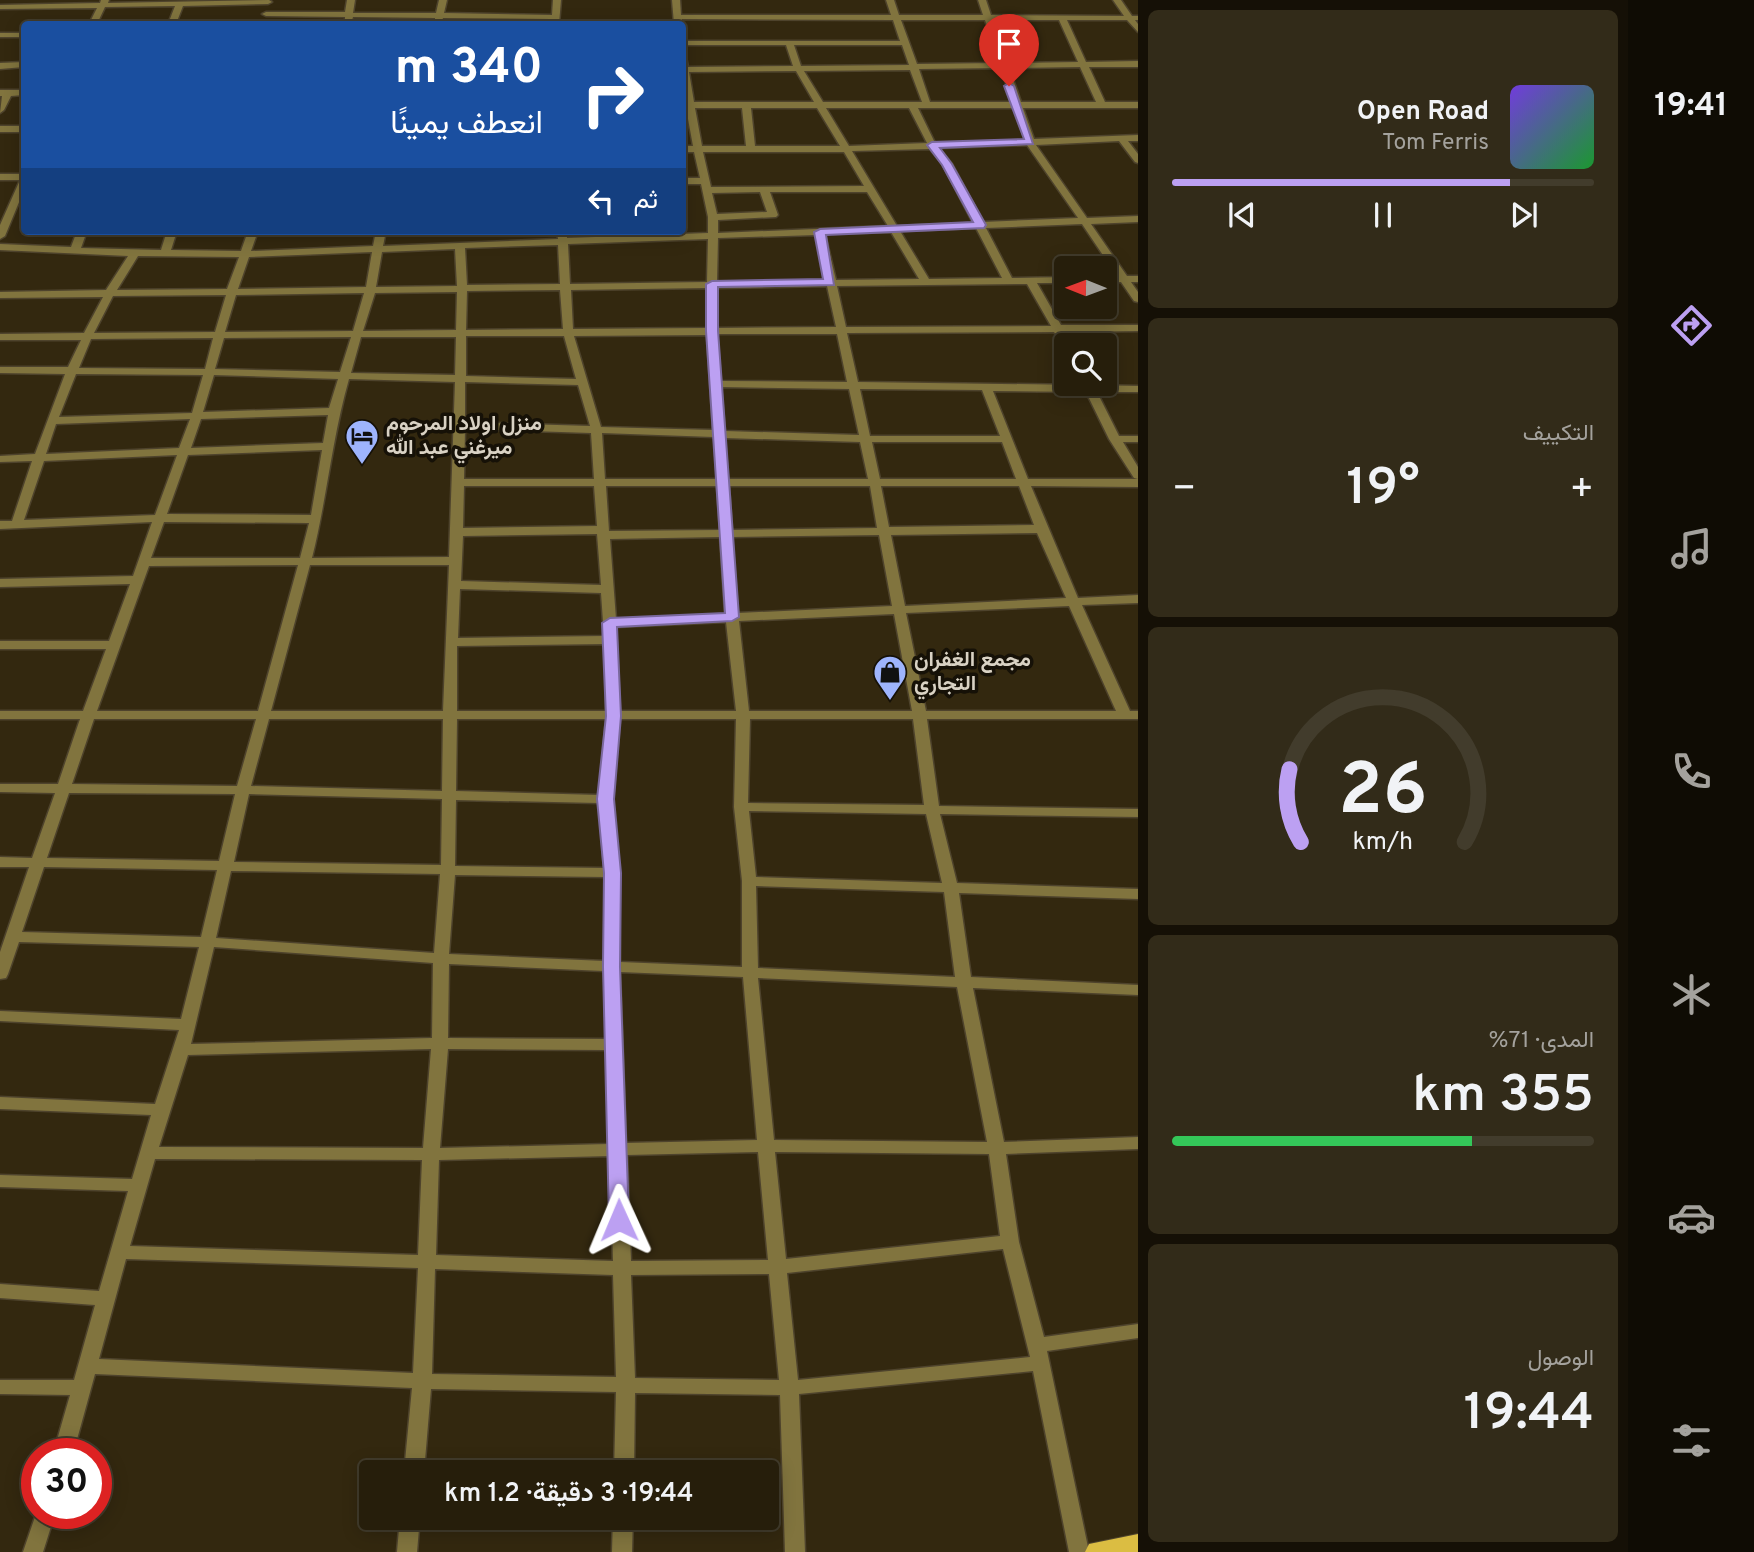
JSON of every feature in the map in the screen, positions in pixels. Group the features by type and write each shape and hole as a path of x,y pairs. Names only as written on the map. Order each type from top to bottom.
{"main road":[{"path":"1098,1552 1138,1545"}],"street":[{"path":"349,20 351,0"},
{"path":"439,21 443,0"},
{"path":"266,14 349,20 555,21 557,0"},
{"path":"676,0 678,21 1134,18"},
{"path":"890,0 903,44 914,66 927,105"},
{"path":"982,0 1015,105 1030,142 1138,299"},
{"path":"1117,0 1134,18 1138,30"},
{"path":"1,3 269,1 263,21"},
{"path":"173,21 180,2"},
{"path":"95,21 104,3"},
{"path":"1062,18 1086,65 1102,105"},
{"path":"0,35 21,35"},
{"path":"686,43 903,44"},
{"path":"790,45 798,68 926,282"},
{"path":"686,65 798,68 1138,64"},
{"path":"0,66 21,65"},
{"path":"0,110 4,93"},
{"path":"794,1552 789,1388 750,974 749,881 741,807 743,716 732,617 712,331 713,217 707,186 690,149 686,105 1138,105"},
{"path":"746,105 751,149"},
{"path":"912,105 932,145 947,164 1009,281"},
{"path":"0,129 21,129"},
{"path":"690,149 847,149 1138,138"},
{"path":"1122,139 1138,160"},
{"path":"0,177 21,179"},
{"path":"686,182 764,190 872,190"},
{"path":"713,217 773,215 764,190"},
{"path":"0,202 20,202"},
{"path":"0,236 20,202"},
{"path":"0,247 165,254 245,254 460,247 562,237 820,232 1138,219"},
{"path":"820,232 844,331 920,717 932,809 951,890 964,983 997,1148 1010,1242 1039,1354 1079,1552"},
{"path":"75,251 81,235"},
{"path":"165,254 171,235"},
{"path":"0,974 7,945 197,415 232,290 252,235"},
{"path":"68,1438 119,1252 188,1025 205,942 243,790 316,519 334,411 371,288 380,235"},
{"path":"562,237 568,332 596,429 611,640 613,716 606,799 612,873 620,1268 626,1386 624,1460"},
{"path":"415,1460 422,1381 431,1154 440,1043 451,794 451,642 457,531 462,287 460,247"},
{"path":"18,525 38,457 73,371 108,293 135,253"},
{"path":"1117,279 1138,279"},
{"path":"0,295 1054,280"},
{"path":"1031,281 1061,333"},
{"path":"0,337 89,334 1138,328"},
{"path":"0,370 208,372 583,383"},
{"path":"716,384 1054,387"},
{"path":"0,715 1131,715 1041,529 986,388"},
{"path":"1117,388 1138,389"},
{"path":"1094,396 1115,439 1138,476"},
{"path":"52,421 334,411"},
{"path":"459,425 865,439 1007,439"},
{"path":"1115,439 1138,439"},
{"path":"0,459 328,446"},
{"path":"457,482 1138,483"},
{"path":"0,525 160,519 316,519"},
{"path":"457,531 727,535 1041,529"},
{"path":"143,562 456,561"},
{"path":"0,583 136,580"},
{"path":"455,585 606,589"},
{"path":"610,623 1138,598"},
{"path":"451,642 611,640"},
{"path":"0,645 115,645"},
{"path":"0,788 243,790 606,799"},
{"path":"741,807 1138,813"},
{"path":"0,862 612,873"},
{"path":"749,881 951,890 1138,894"},
{"path":"7,945 205,942 442,959 1138,990"},
{"path":"0,1016 188,1025"},
{"path":"181,1050 440,1043 615,1045"},
{"path":"0,1103 161,1110"},
{"path":"148,1153 431,1154 765,1146 997,1148 1138,1143"},
{"path":"0,1181 140,1185"},
{"path":"119,1252 426,1259 620,1268 776,1267 1010,1242"},
{"path":"0,1291 107,1299"},
{"path":"88,1366 422,1381 789,1388 1039,1354 1138,1331"},
{"path":"0,1387 83,1388"},
{"path":"33,1552 40,1529"},
{"path":"407,1552 409,1530"},
{"path":"622,1552 623,1530"}],"place":[{"name":"منزل اولاد المرحوم ميرغني عبد الله","path":"362,466"},
{"name":"مجمع الغفران التجاري","path":"890,702"}],"route":[{"path":"619,1220 612,873 606,799 613,716 610,623 732,617 712,331 712,284 830,282 820,232 980,225 947,164 932,145 1030,142 1009,86"}]}
